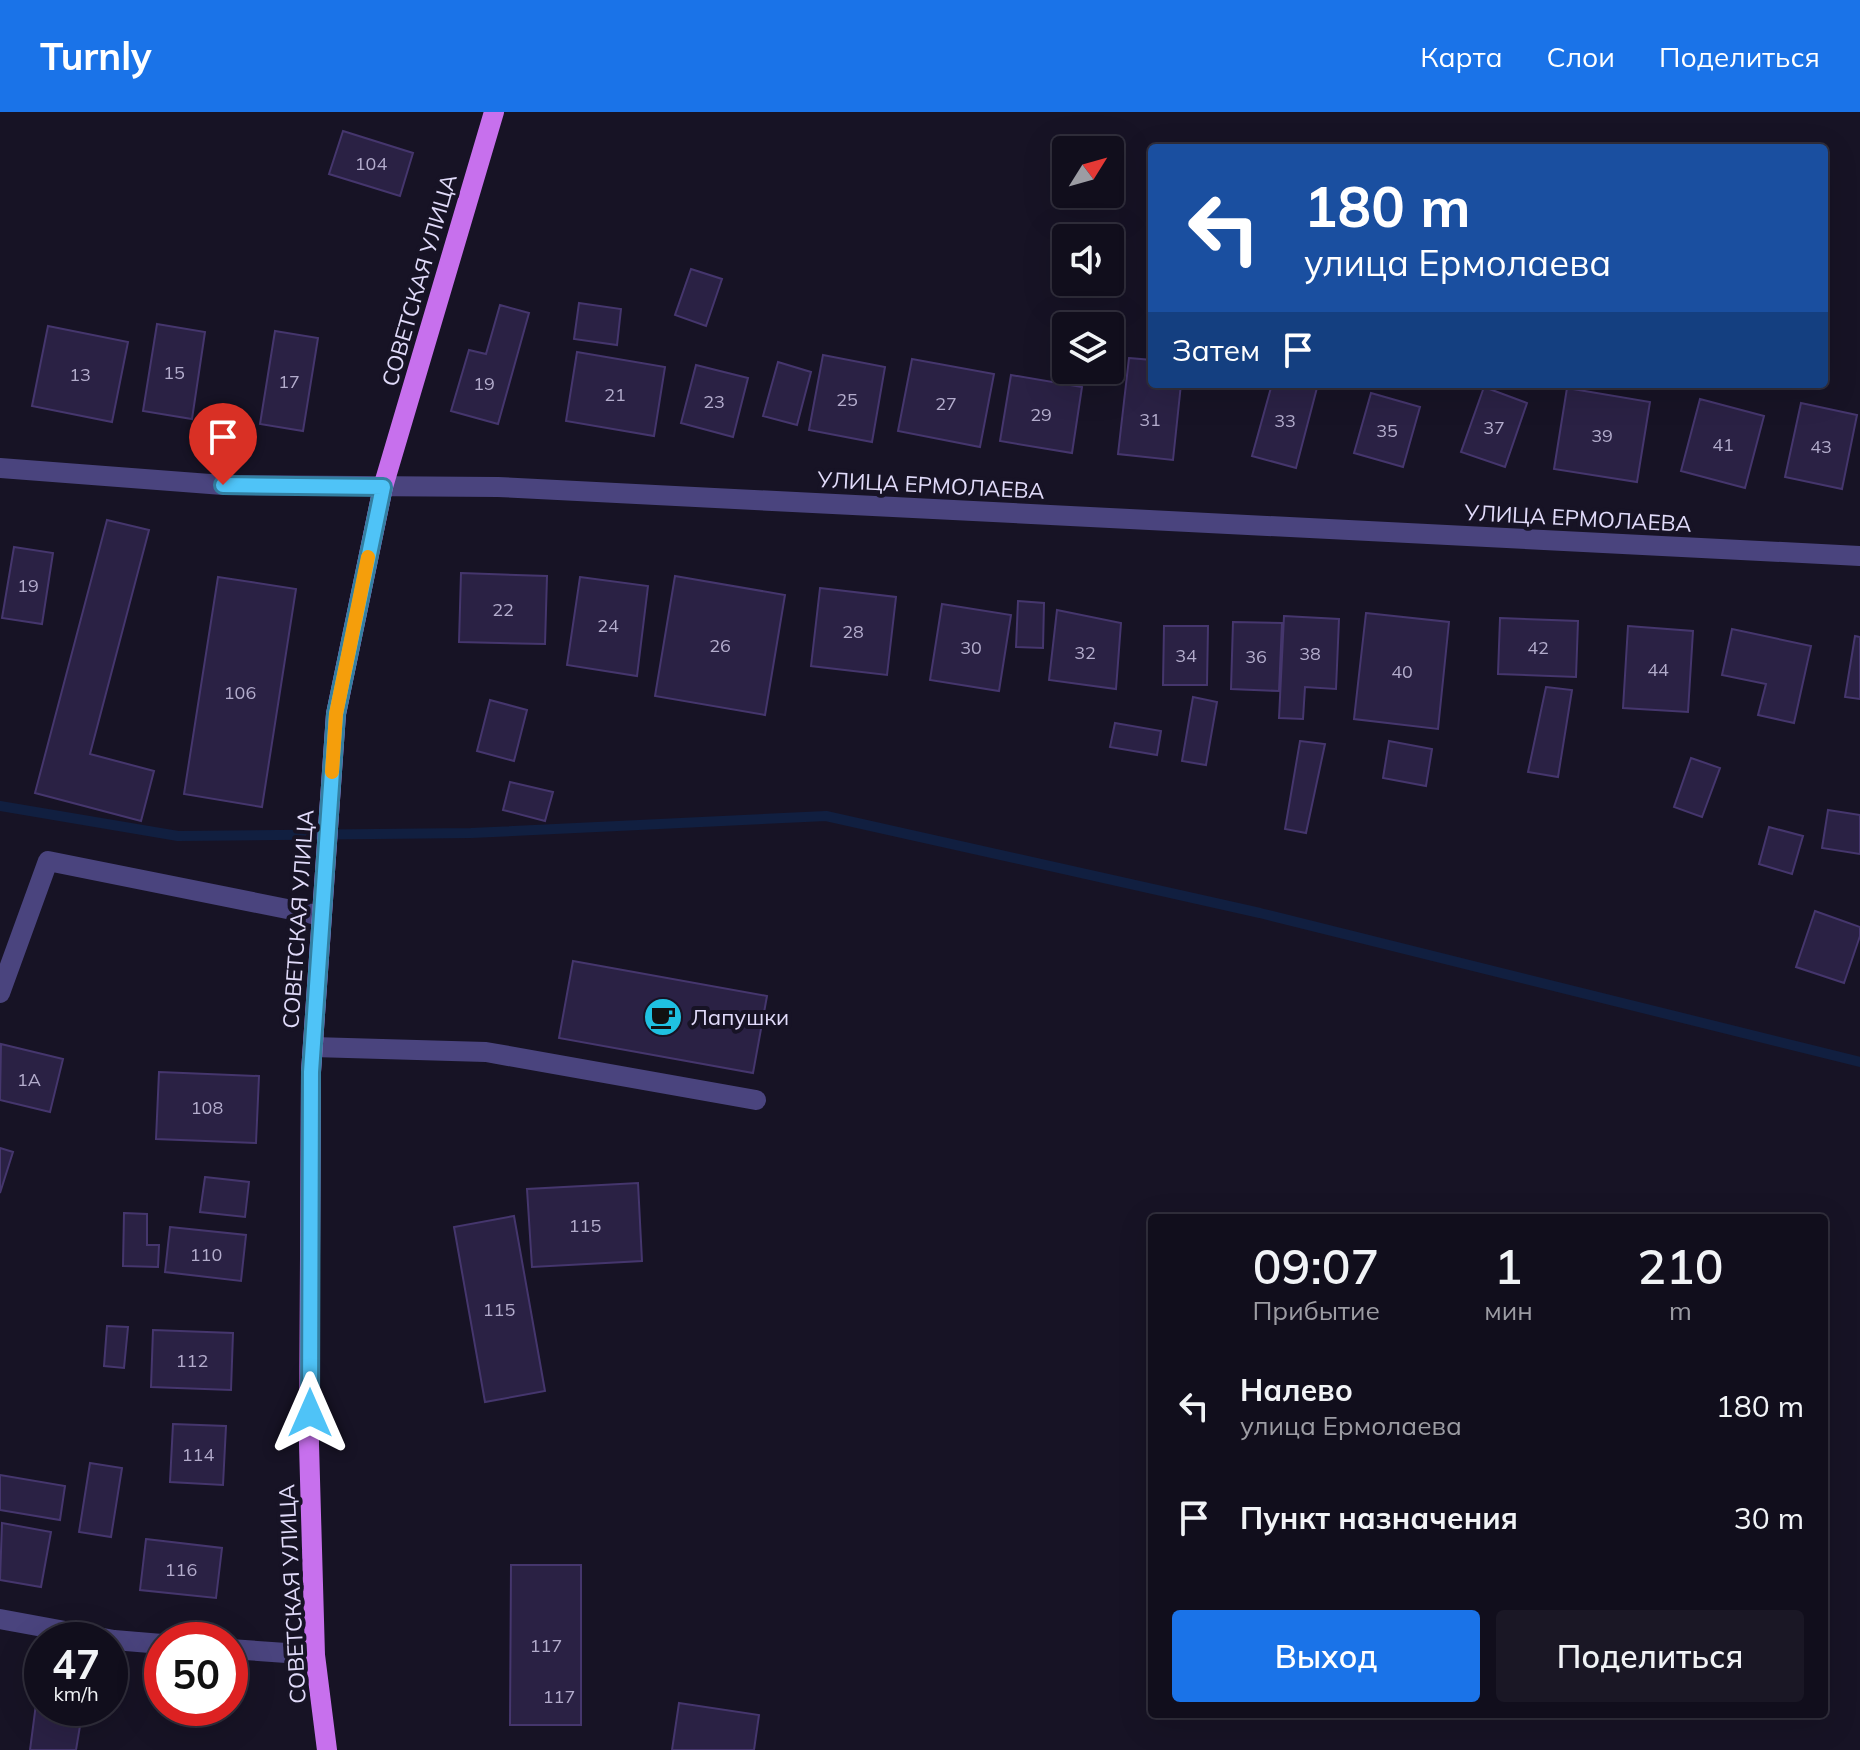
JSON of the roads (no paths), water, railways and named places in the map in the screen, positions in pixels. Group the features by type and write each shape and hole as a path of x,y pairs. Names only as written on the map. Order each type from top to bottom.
{"main road":[{"name":"СОВЕТСКАЯ УЛИЦА","path":"327,1750 315,1655 309,1444 313,1047 336,714 383,487 494,112"}],"street":[{"name":"УЛИЦА ЕРМОЛАЕВА","path":"0,468 223,485 498,487 1860,556"},
{"path":"0,993 48,861 322,916"},
{"path":"313,1047 486,1052 756,1100"},
{"path":"0,1619 144,1642"},
{"path":"248,1650 315,1655"}],"waterway":[{"path":"0,806 178,836 471,833 826,816 1260,913 1860,1062"}],"place":[{"name":"Лапушки","path":"663,1017"}]}
